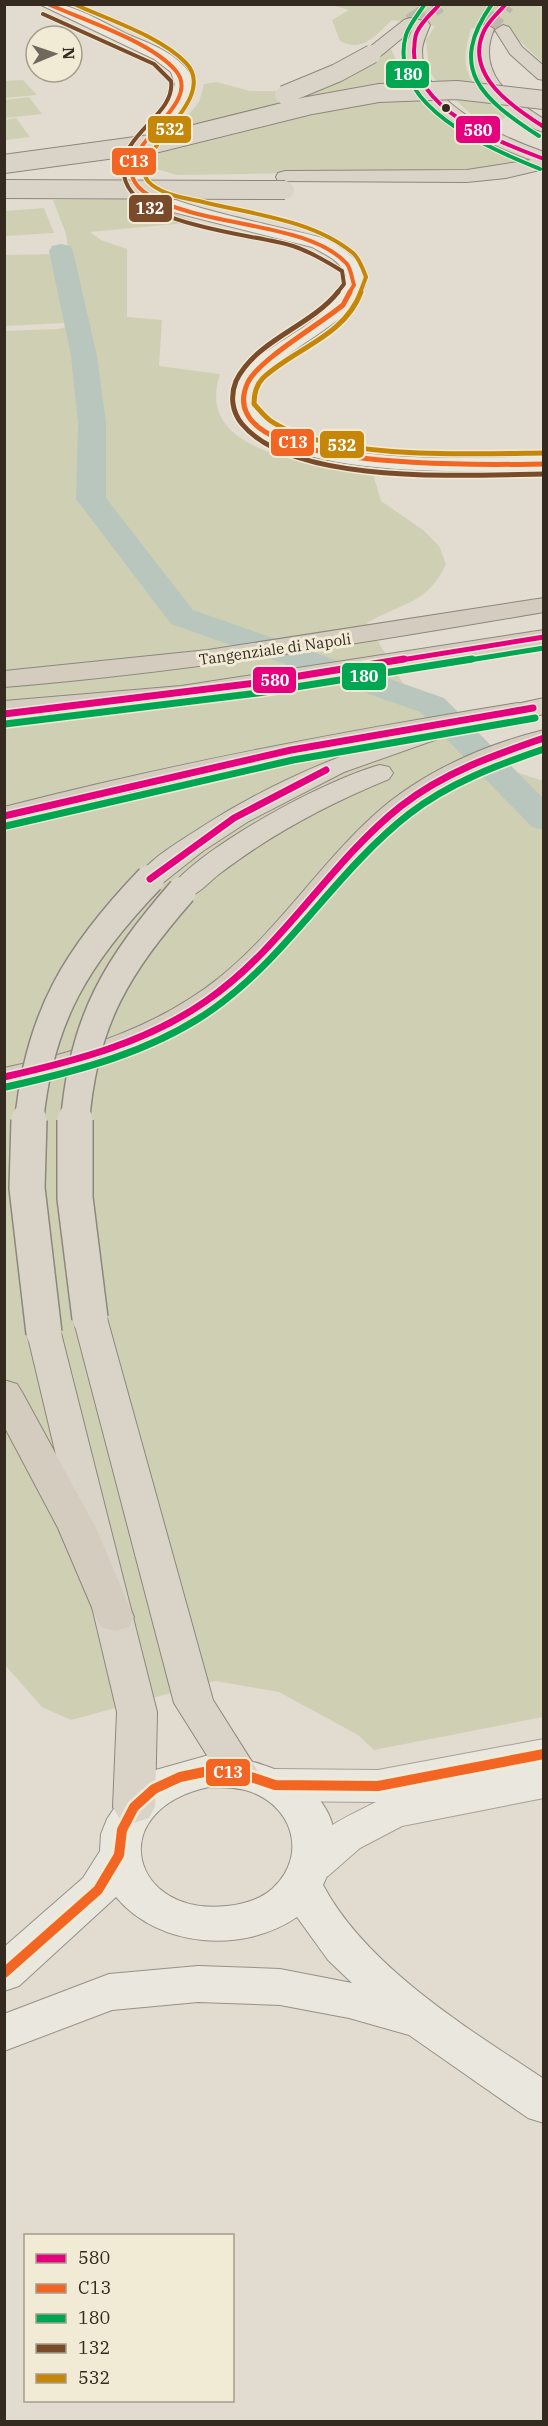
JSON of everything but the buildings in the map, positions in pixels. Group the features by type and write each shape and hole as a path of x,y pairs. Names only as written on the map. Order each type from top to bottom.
{"highway":[{"path":"4,155 141,134 226,113 320,81 372,54 416,24 412,52 416,72 428,90 468,125 540,159"},
{"path":"543,75 495,30 481,36 478,53 487,79 513,107 543,127"},
{"path":"4,164 158,143 307,106 379,93 464,90 543,100"},
{"path":"4,189 285,184 467,176 506,172 540,159"},
{"path":"4,180 523,188"},
{"name":"Tangenziale di Napoli","path":"4,679 159,665 244,654 543,605"},
{"name":"Tangenziale di Napoli","path":"4,709 109,701 279,680 543,637"},
{"path":"4,668 159,665"},
{"path":"4,714 109,701"},
{"path":"4,816 291,750 531,708"},
{"path":"134,1807 137,1712 44,1333 26,1202 25,1144 31,1099 40,1055 58,1002 82,958 110,922 150,879 222,823 260,801 340,763 405,741 531,708"},
{"path":"257,1779 194,1703 90,1318 76,1234 72,1125 77,1080 90,1031 123,963 151,922 208,868 246,840 310,803 385,771 435,753 543,727"},
{"path":"4,1077 74,1062 125,1046 170,1024 231,983 279,938 364,842 410,800 469,764 543,738"},
{"path":"4,1392 77,1527 115,1617"}],"main road":[{"path":"47,4 160,55 177,65 182,73 182,91 177,103 135,159 134,175 145,193 169,204 319,243 333,249 351,264 356,273 356,283 346,302 255,372 246,382 242,395 243,407 258,428 273,437 313,450 363,458 543,464"},
{"path":"543,1754 378,1786 257,1779 209,1771 180,1777 154,1789 134,1807 122,1830 119,1855 126,1878 142,1899 166,1915 195,1924 226,1925 256,1918 283,1905 345,1837 393,1812 543,1782"},
{"path":"257,1779 295,1800 309,1819 316,1842 308,1875 319,1918 343,1948 423,2021 543,2104"},
{"path":"4,1973 98,1890 119,1855"},
{"path":"4,2033 109,1992 198,1984 280,1987 349,2000 423,2021"}],"green space":[{"path":"332,5 543,5 543,63 508,30 471,28 467,45 467,69 477,87 507,116 500,121 486,122 473,116 438,84 429,70 426,40 435,26 392,20 369,41 356,45 348,44 340,41 332,20 349,10"},
{"path":"391,49 416,92 444,119 521,161 483,169 445,171 177,175 153,168 153,158 199,102 204,84 217,82 250,91 319,91"},
{"path":"23,80 24,84 37,95 5,98 5,81"},
{"path":"29,97 42,114 5,118 5,100"},
{"path":"16,118 30,137 5,140 5,120"},
{"path":"136,199 197,222 90,232 101,240 127,249 127,317 162,320 159,366 220,374 216,401 225,423 242,439 266,451 294,460 373,474 381,501 423,530 439,546 446,564 439,577 422,595 367,623 420,712 513,771 543,781 543,1717 374,1750 358,1735 279,1692 215,1681 71,1720 42,1707 5,1665 4,331 58,329 78,324 66,234 53,200"},
{"path":"44,208 54,233 5,236 5,211"},
{"path":"55,254 64,323 5,326 5,255"}],"waterway":[{"path":"61,251 84,356 92,423 91,499 182,617 432,705 544,820"}],"tunnel":[{"path":"410,23 439,4"},
{"path":"486,29 506,4"}],"transit line":[{"name":"C13","path":"48,4 146,49 164,60 177,72 183,83 181,96 173,109 139,149 133,163 134,178 144,192 156,199 199,214 319,243 348,265 354,285 343,305 268,361 249,381 243,403 247,414 256,424 272,435 308,448 374,461 443,465 544,464"},
{"name":"532","path":"74,4 165,46 188,65 194,84 189,103 145,162 146,175 150,184 174,195 290,223 328,237 355,254 366,277 356,305 347,316 312,345 262,379 254,394 254,404 273,423 304,436 343,445 388,450 477,454 544,453"},
{"name":"180","path":"425,4 406,34 403,61 412,86 431,108 457,128 485,145 540,169"},
{"name":"580","path":"440,4 422,24 415,37 414,60 422,81 436,100 456,116 501,142 544,159"},
{"name":"180","path":"492,4 477,25 470,45 470,63 476,80 502,110 539,136"},
{"name":"580","path":"506,4 491,20 481,38 479,53 482,67 488,80 508,102 544,127"},
{"name":"132","path":"43,14 154,64 170,78 172,84 170,96 130,145 124,160 124,176 132,194 148,207 171,217 294,246 321,257 342,271 344,284 333,298 319,311 257,355 245,367 237,380 233,393 234,410 240,421 254,436 261,442 290,455 361,470 437,474 544,474"},
{"name":"580","path":"4,714 256,683 544,637"},
{"name":"180","path":"5,724 258,693 544,648"},
{"name":"580","path":"4,816 291,750 533,708"},
{"name":"180","path":"6,826 293,760 535,718"},
{"name":"580","path":"4,1077 110,1049 161,1028 185,1015 235,979 260,956 351,854 400,807 433,784 451,775 488,758 544,738"},
{"name":"180","path":"6,1087 114,1058 190,1024 241,988 290,939 358,861 409,814 457,784 544,749"},
{"name":"580","path":"150,879 234,818 326,770"},
{"name":"C13","path":"4,1973 98,1890 119,1855 122,1830 134,1807 154,1789 180,1777 209,1771 239,1773 275,1785 378,1786 544,1754"}]}
